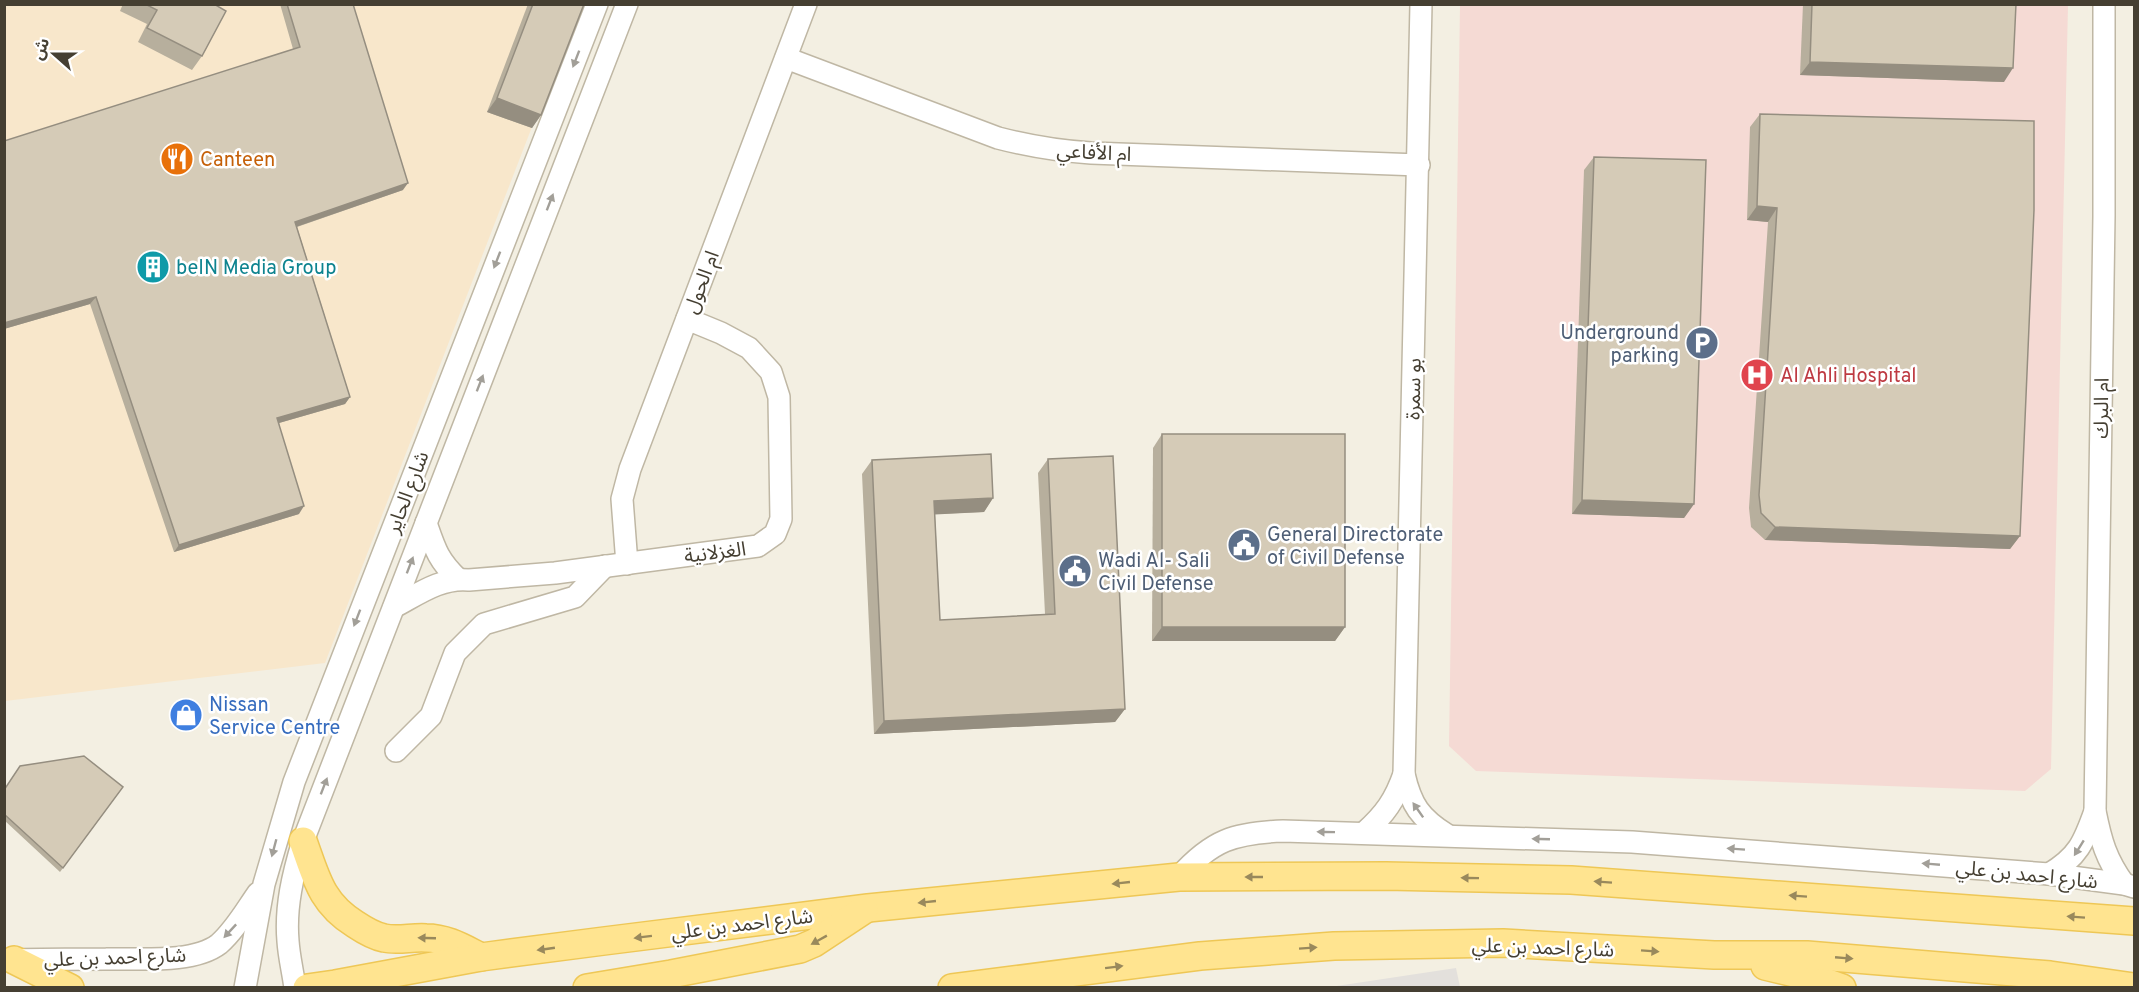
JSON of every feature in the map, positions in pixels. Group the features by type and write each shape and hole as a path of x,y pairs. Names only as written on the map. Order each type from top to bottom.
{"main road":[{"path":"303,841 318,883 332,907 340,915 368,932 384,938 440,939 454,943 481,957"},
{"name":"شارع احمد بن علي","path":"307,987 335,984 481,957 868,908 1179,877 1386,876 1571,880 2134,921"},
{"path":"587,987 671,974 800,949 828,935 868,908"},
{"name":"شارع احمد بن علي","path":"952,987 1064,980 1200,956 1334,946 1503,943 1714,955 1807,955 2050,975 2134,987"},
{"path":"1714,955 1791,972 1842,987"},
{"path":"9,960 70,987"}],"street":[{"name":"شارع الحاير","path":"245,987 264,884 278,833 312,733 597,4"},
{"name":"شارع الحاير","path":"295,987 287,921 294,869 303,841 627,4"},
{"name":"ام الحول","path":"627,564 622,515 625,484 806,4"},
{"name":"بو سمرة","path":"1421,4 1404,774 1408,793 1417,811 1431,825 1447,835"},
{"name":"ام البرك","path":"2104,4 2104,224 2095,811 2100,840 2106,855 2129,885"},
{"name":"ام الأفاعي","path":"786,58 998,138 1059,152 1419,165"},
{"name":"الغزلانية","path":"394,607 440,583 458,579 555,573 758,546 775,534 781,519 779,397 771,372 749,348 687,319"},
{"path":"426,523 443,564 458,579"},
{"path":"396,751 431,716 455,653 484,624 575,597 605,566"},
{"name":"بو سمرة","path":"1365,832 1382,816 1396,797 1404,774"},
{"name":"ام البرك","path":"2049,874 2079,850 2095,811"},
{"name":"شارع احمد بن علي","path":"1179,877 1195,860 1224,840 1256,832 1365,832 1632,842 2049,874 2129,885"},
{"name":"شارع احمد بن علي","path":"9,960 174,958 203,952 218,944 233,928 264,884"}],"shaded area":[{"path":"4,5 579,5 325,663 5,701"},
{"name":"Al Ahli Hospital","path":"1460,5 2068,5 2051,769 2025,791 1476,771 1449,746"},
{"path":"1456,968 1460,987 1330,987"}],"building":[{"path":"145,4 214,4 226,11 202,56 147,28 157,10"},
{"name":"beIN Media Group","path":"287,4 353,4 408,183 295,222 350,397 277,418 304,506 179,545 96,297 4,323 4,141 300,47"},
{"path":"533,4 584,4 541,115 497,98"},
{"path":"1812,4 2016,4 2013,68 1810,62"},
{"path":"1760,114 2034,121 2034,210 2020,536 1775,527 1761,513 1759,495 1777,208 1757,206"},
{"path":"1594,157 1706,160 1694,504 1582,500"},
{"name":"General Directorate of Civil Defense","path":"1162,434 1345,434 1345,627 1162,627"},
{"name":"Wadi Al- Sali Civil Defense","path":"991,454 993,498 934,501 940,620 1055,614 1048,459 1113,456 1125,709 884,721 872,460"},
{"path":"84,756 123,787 63,868 4,814 4,790 20,766"}],"place":[{"name":"Canteen","path":"177,159"},
{"name":"beIN Media Group","path":"153,267"},
{"name":"Underground parking","path":"1702,343"},
{"name":"Al Ahli Hospital","path":"1757,375"},
{"name":"General Directorate of Civil Defense","path":"1244,545"},
{"name":"Wadi Al- Sali Civil Defense","path":"1075,571"},
{"name":"Nissan Service Centre","path":"186,715"}]}
